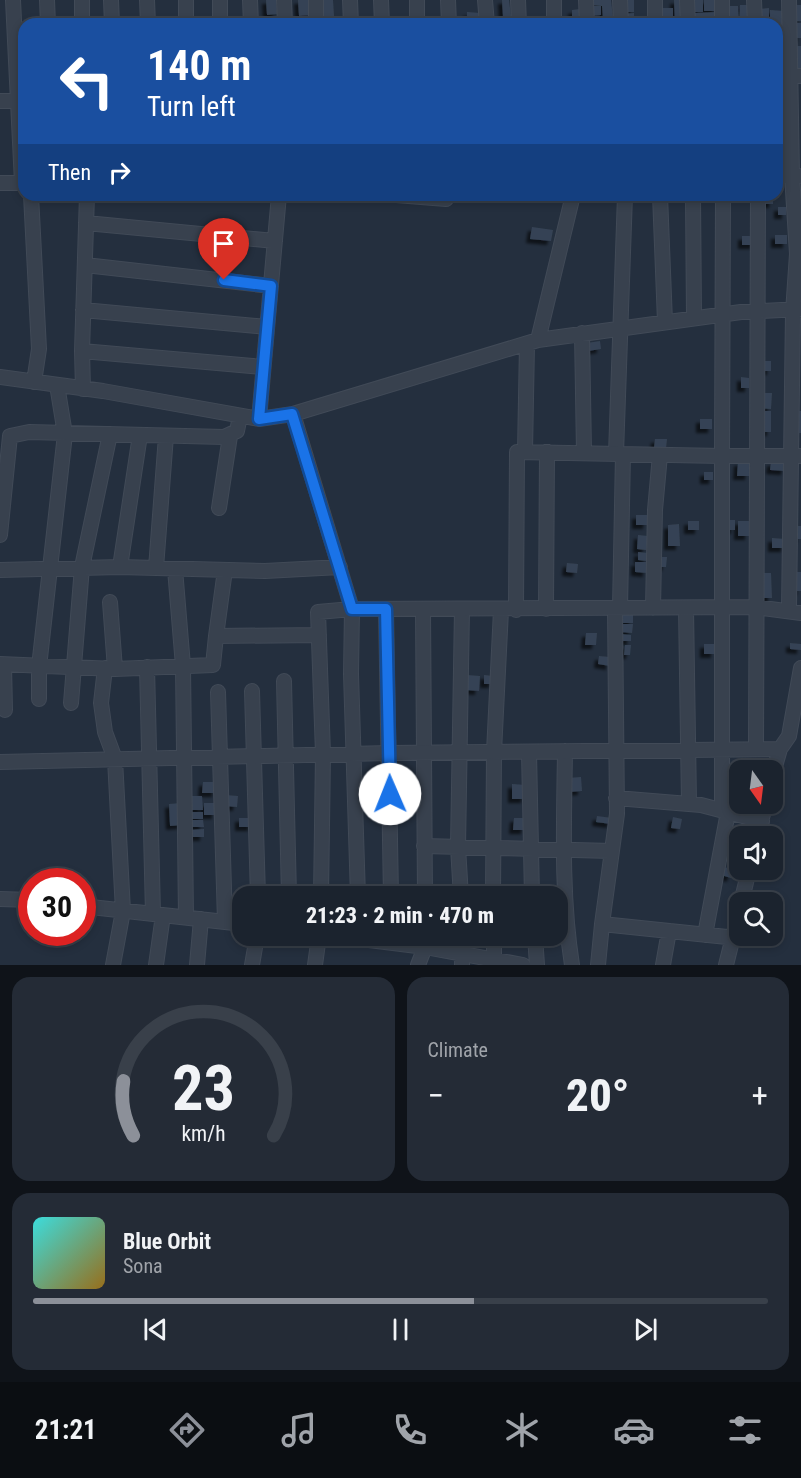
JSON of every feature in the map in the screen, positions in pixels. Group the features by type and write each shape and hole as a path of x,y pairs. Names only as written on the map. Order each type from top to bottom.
{"street":[{"path":"13,0 18,62"},
{"path":"47,0 48,18"},
{"path":"82,0 82,18"},
{"path":"111,0 112,18"},
{"path":"147,0 148,18"},
{"path":"186,0 186,18"},
{"path":"219,18 220,0"},
{"path":"250,0 251,18"},
{"path":"284,0 285,18"},
{"path":"316,0 316,18"},
{"path":"350,0 351,18"},
{"path":"381,0 382,18"},
{"path":"417,0 417,18"},
{"path":"448,0 449,18"},
{"path":"485,0 486,18"},
{"path":"518,0 519,18"},
{"path":"554,0 554,18"},
{"path":"586,0 587,18"},
{"path":"620,0 621,18"},
{"path":"655,0 655,18"},
{"path":"687,0 688,18"},
{"path":"722,0 722,18"},
{"path":"754,0 755,18"},
{"path":"321,886 323,754 318,612 352,609 516,610 723,607 795,611 797,176 789,76 789,0"},
{"path":"0,101 18,100"},
{"path":"0,183 18,186"},
{"path":"27,201 39,349 34,382"},
{"path":"83,388 87,201"},
{"path":"259,419 275,241 275,201"},
{"path":"525,452 532,342 571,201"},
{"path":"598,965 616,798 622,240 625,201"},
{"path":"660,201 665,322"},
{"path":"693,201 694,318"},
{"path":"705,935 725,812 722,456 723,201"},
{"path":"756,750 754,607 758,201"},
{"path":"86,223 275,241"},
{"path":"85,265 271,286"},
{"path":"0,377 83,388 259,419 292,414 532,342 722,314 798,309"},
{"path":"83,310 267,327"},
{"path":"582,333 584,453"},
{"path":"82,351 263,367"},
{"path":"39,699 39,667 52,569 64,434 57,385"},
{"path":"292,414 352,609 353,754 358,886"},
{"path":"0,535 10,436 29,432 230,436 237,431 240,416"},
{"path":"71,704 82,567 110,434"},
{"path":"120,567 140,435"},
{"path":"156,568 166,435"},
{"path":"219,508 230,436"},
{"path":"516,610 517,452 797,456"},
{"path":"546,609 547,452"},
{"path":"652,608 655,510 660,455"},
{"path":"0,570 82,567 225,570 340,567"},
{"path":"176,569 183,666 186,917"},
{"path":"5,710 2,664 110,669 213,665 225,570"},
{"path":"110,602 110,669 101,703 105,732 115,759 123,911 113,965"},
{"path":"686,608 690,804"},
{"path":"386,609 391,886"},
{"path":"423,609 425,886"},
{"path":"460,886 458,847 462,609"},
{"path":"493,886 494,752 501,610"},
{"path":"216,636 319,635"},
{"path":"147,667 158,914 156,965"},
{"path":"0,762 423,752 780,749 795,738 801,668"},
{"path":"284,681 288,755 289,886"},
{"path":"252,691 252,756 258,886"},
{"path":"218,692 225,921"},
{"path":"777,760 780,749"},
{"path":"565,751 564,849 567,931 572,965"},
{"path":"529,752 531,886"},
{"path":"616,798 690,804 762,821"},
{"path":"761,826 764,814"},
{"path":"424,846 612,850"},
{"path":"0,899 18,900"},
{"path":"96,908 232,922"},
{"path":"197,965 201,919"},
{"path":"602,924 729,938"},
{"path":"663,965 669,931"},
{"path":"252,965 255,946"},
{"path":"315,965 318,946"},
{"path":"418,965 424,946"},
{"path":"436,946 463,959 523,965"},
{"path":"496,946 500,961"},
{"path":"536,946 537,965"},
{"path":"726,965 731,946"}],"building":[{"path":"266,0 276,0 277,14 267,15"},
{"path":"298,0 310,0 310,15 299,16"},
{"path":"321,0 333,0 334,16 322,17"},
{"path":"502,0 509,0 511,17 503,17"},
{"path":"590,0 611,0 613,18 603,18 602,6 591,5"},
{"path":"623,0 634,0 634,12 623,12"},
{"path":"674,0 686,0 686,18 675,18"},
{"path":"693,0 703,0 703,12 693,12"},
{"path":"704,0 716,0 717,11 704,11"},
{"path":"740,5 750,5 750,18 739,18"},
{"path":"792,5 801,5 801,21 792,21"},
{"path":"589,6 601,6 601,15 590,16"},
{"path":"726,6 738,6 739,18 726,18"},
{"path":"661,8 673,8 673,18 662,18"},
{"path":"769,8 769,18 760,18 759,9"},
{"path":"581,9 582,18 572,18 572,10"},
{"path":"770,10 784,11 784,26 783,18 770,18"},
{"path":"467,12 480,13 480,18 467,18"},
{"path":"717,12 717,18 705,18 705,16 705,18 694,18 694,13"},
{"path":"634,13 634,18 622,18 622,14"},
{"path":"792,23 801,23 801,38 793,38"},
{"path":"791,46 801,46 801,73 791,73"},
{"path":"762,201 773,201 773,204 762,204"},
{"path":"778,207 786,207 786,215 778,215"},
{"path":"532,227 553,230 551,241 530,239"},
{"path":"775,235 787,235 787,244 775,244"},
{"path":"742,236 755,236 755,245 742,245"},
{"path":"600,341 601,349 588,351 587,343"},
{"path":"764,361 771,361 771,371 763,371"},
{"path":"741,377 749,378 749,388 741,388"},
{"path":"759,393 772,393 771,409 758,408"},
{"path":"759,411 771,411 771,432 759,432"},
{"path":"795,411 801,411 801,433 795,433"},
{"path":"700,419 712,419 712,429 700,429"},
{"path":"655,439 667,439 666,448 654,448"},
{"path":"738,462 750,462 749,476 737,476"},
{"path":"771,462 786,463 785,471 770,470"},
{"path":"704,472 713,472 713,480 704,480"},
{"path":"636,515 648,515 647,525 636,525"},
{"path":"723,520 735,520 735,530 723,530"},
{"path":"688,521 699,521 699,530 688,530"},
{"path":"738,521 749,521 749,536 738,536"},
{"path":"679,524 680,546 668,546 668,525"},
{"path":"794,526 801,526 801,539 793,539"},
{"path":"638,535 648,536 646,550 637,549"},
{"path":"772,538 785,539 785,548 772,548"},
{"path":"638,552 648,553 647,561 638,560"},
{"path":"656,557 667,557 666,567 655,567"},
{"path":"635,562 647,562 647,573 635,572"},
{"path":"567,563 578,564 577,573 566,572"},
{"path":"795,572 801,572 801,591 793,591"},
{"path":"759,573 771,573 772,598 760,598"},
{"path":"621,614 633,614 633,623 620,623"},
{"path":"620,624 633,624 632,633 620,632"},
{"path":"586,633 597,633 596,645 585,645"},
{"path":"621,634 631,635 631,641 620,641"},
{"path":"790,643 801,644 801,650 790,649"},
{"path":"704,644 715,644 715,654 704,654"},
{"path":"625,645 631,645 630,655 624,655"},
{"path":"599,656 610,657 610,666 598,664"},
{"path":"467,675 480,676 479,691 466,690"},
{"path":"484,675 493,676 493,684 484,684"},
{"path":"581,777 582,791 569,792 568,778"},
{"path":"203,782 216,782 216,793 202,793"},
{"path":"512,784 526,785 525,799 512,799"},
{"path":"225,795 238,796 237,807 225,806"},
{"path":"191,796 202,796 203,810 192,810"},
{"path":"181,803 182,825 170,826 169,804"},
{"path":"204,803 216,803 216,815 204,815"},
{"path":"190,812 203,812 203,819 190,819"},
{"path":"597,816 612,818 611,824 596,822"},
{"path":"673,817 682,819 680,829 671,828"},
{"path":"239,818 252,818 252,827 239,827"},
{"path":"514,818 526,818 525,830 513,830"},
{"path":"190,820 203,820 204,827 190,827"},
{"path":"204,829 204,837 191,837 190,830"},
{"path":"723,867 729,868 729,877 721,875"}],"route":[{"path":"224,280 271,286 259,419 292,414 352,609 386,609 390,794"}]}
